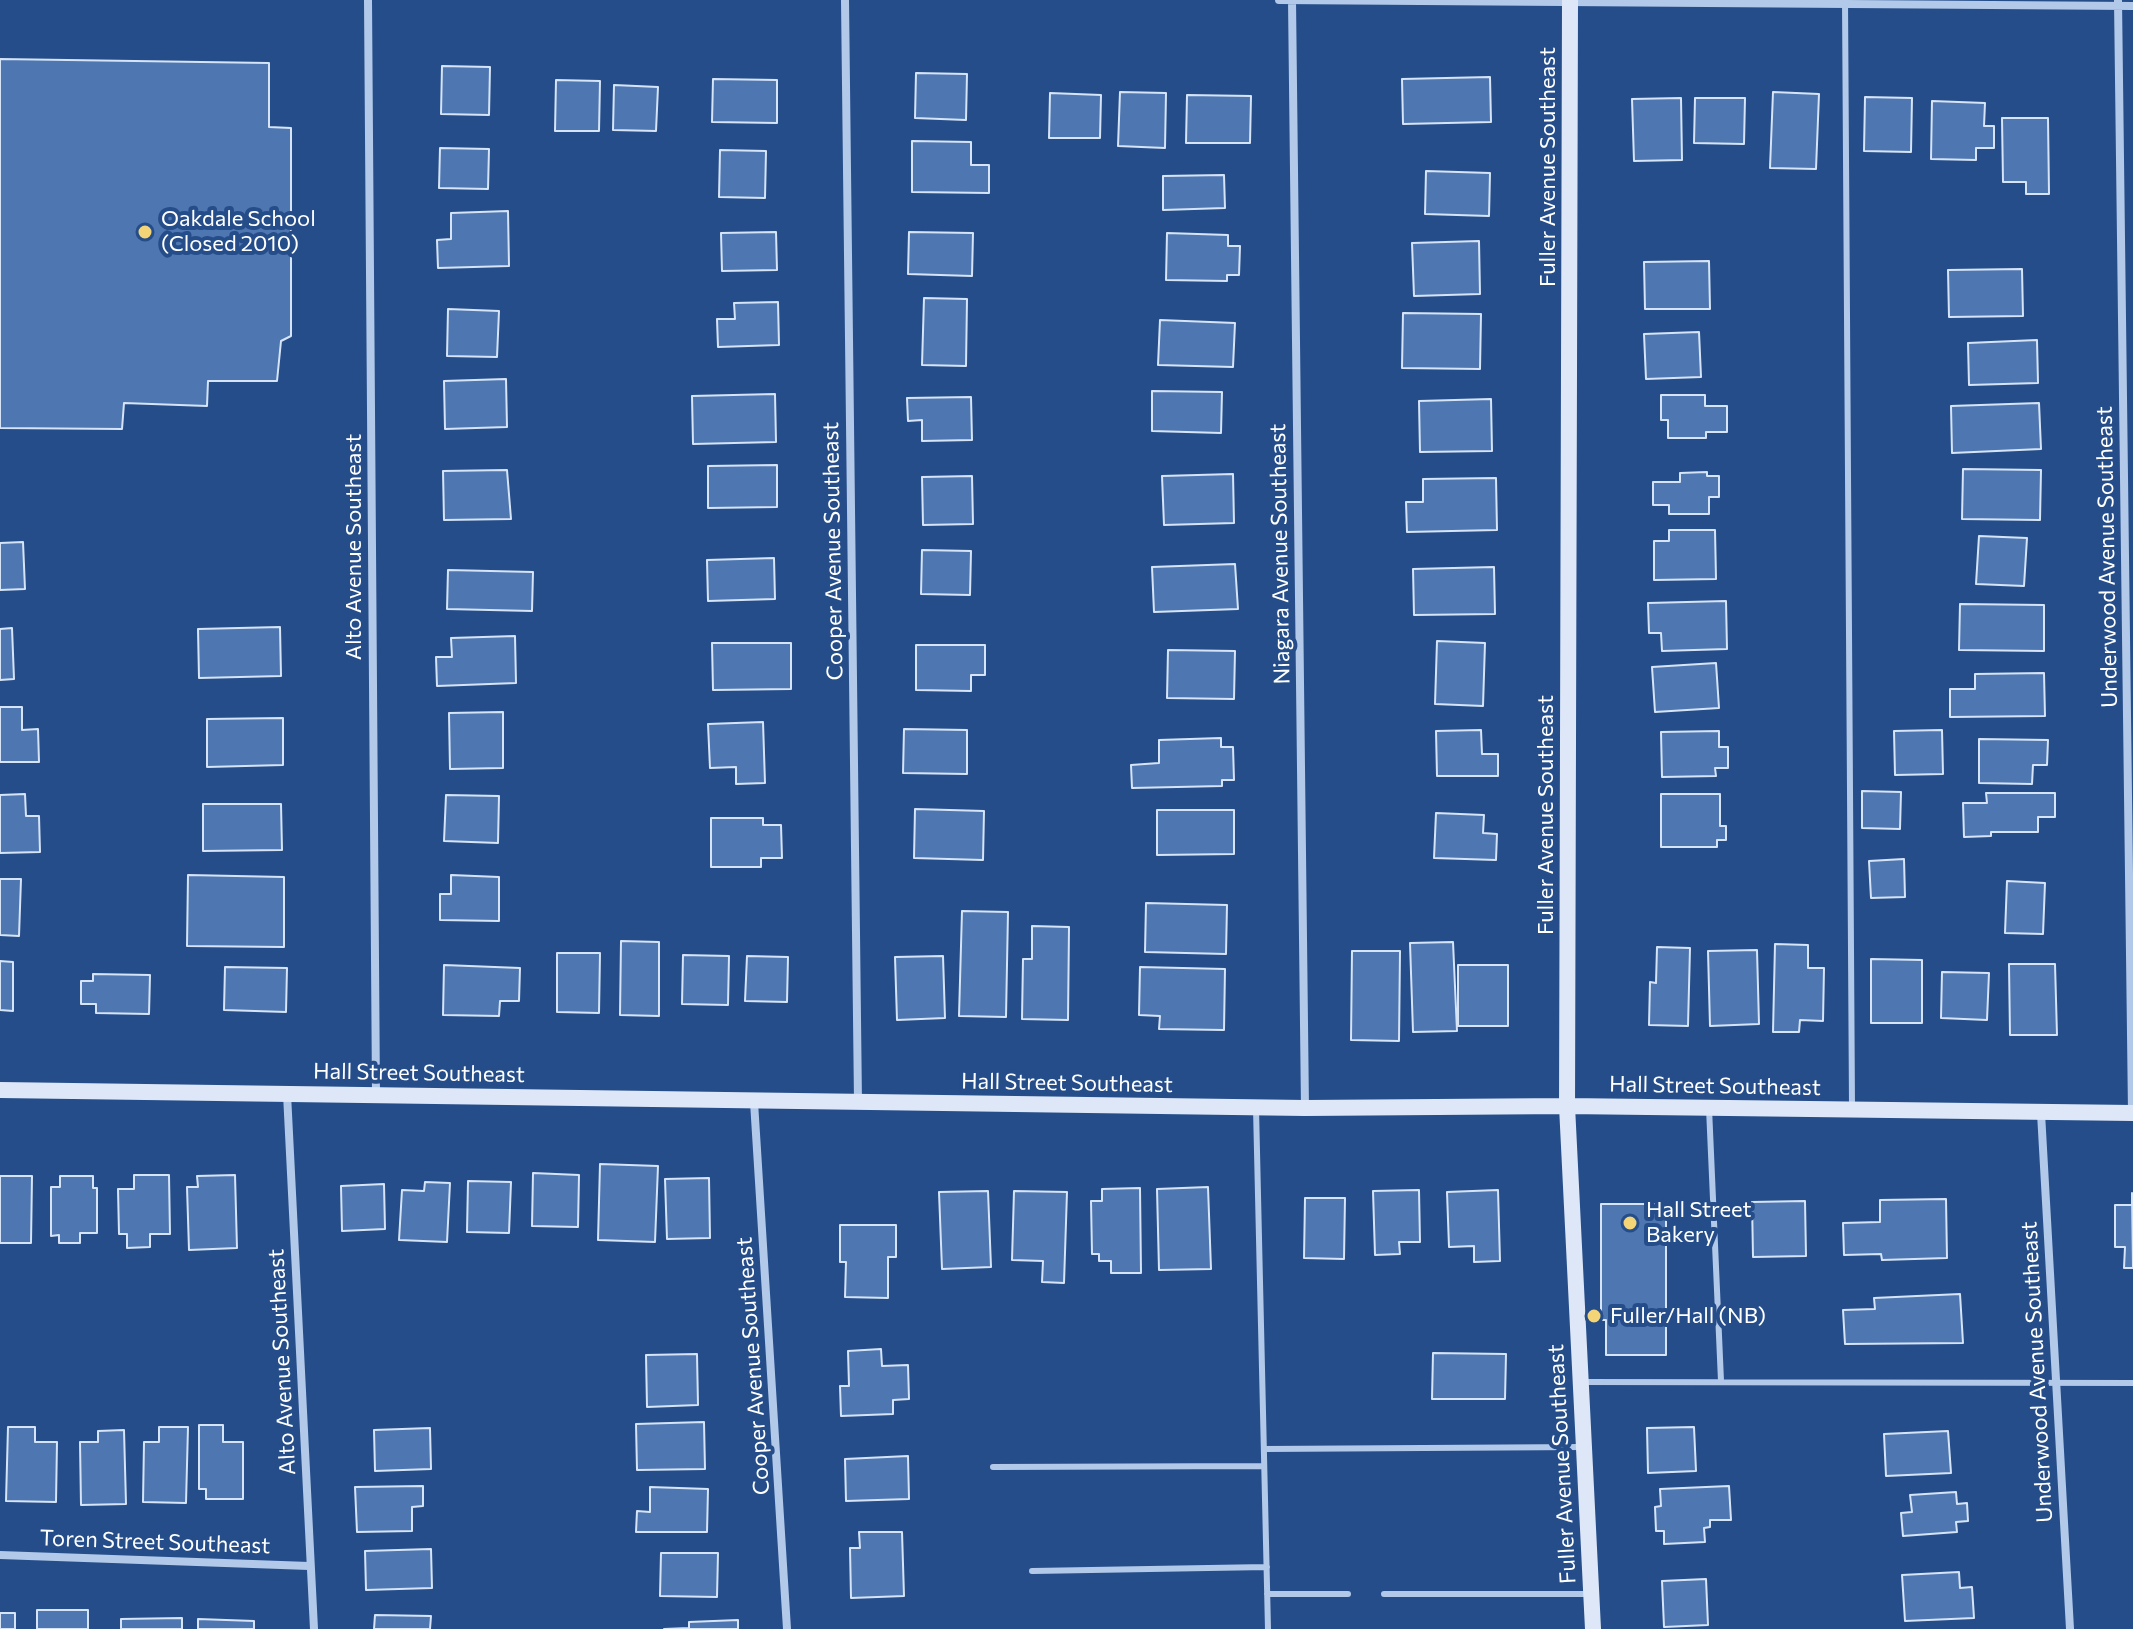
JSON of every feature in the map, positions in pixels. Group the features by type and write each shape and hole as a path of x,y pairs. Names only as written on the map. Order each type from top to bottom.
{"main road":[{"name":"Fuller Avenue Southeast","path":"1570,1 1567,1106 1593,1629"},
{"name":"Hall Street Southeast","path":"0,1090 1256,1108 1567,1106 2132,1113"}],"street":[{"name":"Alto Avenue Southeast","path":"368,0 376,1094"},
{"name":"Cooper Avenue Southeast","path":"845,0 858,1102"},
{"path":"1279,0 2118,3 2133,6"},
{"name":"Niagara Avenue Southeast","path":"1292,0 1305,1108"},
{"name":"Underwood Avenue Southeast","path":"2118,3 2132,1113"},
{"name":"Alto Avenue Southeast","path":"287,1093 314,1629"},
{"name":"Cooper Avenue Southeast","path":"754,1102 787,1629"},
{"name":"Underwood Avenue Southeast","path":"2041,1113 2070,1629"},
{"name":"Toren Street Southeast","path":"0,1555 309,1566"}],"lane":[{"path":"1845,2 1852,1110"},
{"path":"1256,1108 1268,1629"},
{"path":"1709,1108 1721,1381"},
{"path":"1580,1382 2133,1383"},
{"path":"1264,1449 1583,1447"},
{"path":"993,1467 1264,1466"},
{"path":"1032,1571 1267,1567"},
{"path":"1267,1594 1348,1594"},
{"path":"1384,1594 1591,1594"}],"building":[{"name":"Oakdale School (Closed 2010)","path":"0,59 269,63 269,127 291,128 291,336 281,341 277,381 208,381 207,406 124,403 122,429 0,428"},
{"path":"442,66 490,67 489,115 441,114"},
{"path":"916,73 967,74 966,120 915,118"},
{"path":"1490,77 1491,122 1403,124 1402,79"},
{"path":"713,79 777,80 777,123 712,122"},
{"path":"556,80 600,81 599,131 555,131"},
{"path":"614,85 658,87 656,131 613,130"},
{"path":"1120,92 1166,93 1165,148 1118,146"},
{"path":"1773,92 1819,94 1816,169 1770,168"},
{"path":"1050,93 1101,95 1100,138 1049,138"},
{"path":"1187,95 1251,96 1250,143 1186,143"},
{"path":"1865,97 1912,98 1911,152 1864,151"},
{"path":"1681,98 1682,160 1634,161 1632,99"},
{"path":"1695,98 1745,98 1744,144 1694,143"},
{"path":"1932,101 1985,103 1984,126 1994,126 1994,148 1976,148 1976,160 1931,159"},
{"path":"2002,118 2048,118 2049,194 2026,194 2026,182 2003,182"},
{"path":"912,141 971,142 971,165 989,165 989,193 912,192"},
{"path":"440,148 489,149 488,189 439,188"},
{"path":"720,150 766,151 765,198 719,197"},
{"path":"1426,171 1490,173 1489,216 1425,214"},
{"path":"1224,175 1225,208 1163,210 1163,176"},
{"path":"508,211 509,266 438,268 437,240 451,239 451,213"},
{"path":"776,232 777,270 722,271 721,233"},
{"path":"909,232 973,233 972,276 908,274"},
{"path":"1167,233 1228,235 1228,246 1240,246 1239,275 1227,275 1227,281 1166,280"},
{"path":"1479,241 1480,294 1414,296 1412,243"},
{"path":"1709,261 1710,309 1645,309 1644,262"},
{"path":"2022,269 2023,316 1949,317 1948,270"},
{"path":"924,298 967,299 966,366 922,365"},
{"path":"778,302 779,345 718,347 717,319 735,319 734,303"},
{"path":"448,309 499,311 497,357 447,356"},
{"path":"1403,313 1481,314 1480,369 1402,368"},
{"path":"1160,320 1235,323 1233,367 1158,365"},
{"path":"1699,332 1701,377 1646,379 1644,334"},
{"path":"2037,340 2038,383 1969,385 1968,343"},
{"path":"506,379 507,427 445,429 444,381"},
{"path":"1152,391 1222,392 1221,433 1152,431"},
{"path":"775,394 776,442 693,444 692,396"},
{"path":"1661,395 1705,395 1705,406 1727,406 1727,432 1706,432 1706,438 1668,438 1668,420 1661,420"},
{"path":"971,397 972,440 922,441 922,420 908,421 907,398"},
{"path":"1491,399 1492,451 1420,452 1419,401"},
{"path":"2039,403 2041,449 1952,453 1951,406"},
{"path":"777,465 777,507 708,508 708,466"},
{"path":"1963,469 2041,470 2040,520 1962,519"},
{"path":"507,470 511,519 444,520 443,471"},
{"path":"1707,472 1707,476 1719,476 1719,497 1709,497 1709,514 1669,514 1669,505 1653,505 1653,482 1680,482 1680,473"},
{"path":"1233,474 1234,523 1164,525 1162,476"},
{"path":"972,476 973,524 923,525 922,477"},
{"path":"1496,478 1497,530 1407,532 1406,502 1423,502 1423,479"},
{"path":"1669,530 1715,530 1716,579 1654,580 1654,541 1669,541"},
{"path":"1979,536 2027,538 2024,586 1976,584"},
{"path":"23,542 25,589 0,590 0,543"},
{"path":"922,550 971,551 970,595 921,594"},
{"path":"774,558 775,599 708,601 707,560"},
{"path":"1235,564 1238,609 1154,612 1152,567"},
{"path":"1494,567 1495,614 1414,615 1413,569"},
{"path":"448,570 533,572 532,611 447,609"},
{"path":"1726,601 1727,649 1662,651 1661,633 1649,633 1648,603"},
{"path":"1960,604 2044,605 2044,651 1959,650"},
{"path":"280,627 281,676 199,678 198,629"},
{"path":"12,628 14,679 0,680 0,629"},
{"path":"515,636 516,683 437,686 436,657 452,657 451,638"},
{"path":"1437,641 1485,643 1483,706 1435,704"},
{"path":"712,643 791,643 791,689 713,690"},
{"path":"916,645 985,645 985,675 971,675 971,691 916,690"},
{"path":"1168,650 1235,651 1234,699 1167,698"},
{"path":"1716,663 1719,708 1655,712 1652,667"},
{"path":"2044,673 2045,716 1950,717 1950,689 1975,689 1975,674"},
{"path":"0,707 22,707 22,730 38,729 39,762 0,762"},
{"path":"503,712 503,768 450,769 449,713"},
{"path":"283,718 283,765 207,767 207,719"},
{"path":"763,722 765,783 736,784 736,767 710,768 708,724"},
{"path":"904,729 967,730 967,774 903,773"},
{"path":"1481,730 1482,754 1498,754 1498,776 1437,776 1436,731"},
{"path":"1942,730 1943,774 1895,775 1894,731"},
{"path":"1719,731 1719,747 1728,747 1728,768 1715,768 1716,776 1662,777 1661,732"},
{"path":"1221,738 1221,747 1233,747 1234,780 1222,780 1222,786 1132,788 1131,765 1159,763 1159,740"},
{"path":"1979,739 2048,740 2047,765 2033,765 2032,784 1979,783"},
{"path":"1862,791 1901,792 1900,829 1862,828"},
{"path":"1986,793 2055,793 2055,817 2038,817 2038,832 1991,832 1991,836 1964,837 1963,803 1987,803"},
{"path":"25,794 26,816 39,816 40,852 0,853 0,795"},
{"path":"1661,794 1720,794 1720,826 1726,826 1726,840 1717,840 1717,847 1661,847"},
{"path":"446,795 499,796 498,843 444,841"},
{"path":"203,804 281,804 282,850 203,851"},
{"path":"915,809 984,811 983,860 914,858"},
{"path":"1157,810 1234,810 1234,854 1157,855"},
{"path":"1436,813 1484,815 1483,833 1497,834 1496,860 1434,858"},
{"path":"711,818 763,818 763,825 781,825 782,858 761,858 761,867 711,867"},
{"path":"1904,859 1905,897 1871,898 1869,861"},
{"path":"188,875 284,877 284,947 187,946"},
{"path":"451,875 499,877 499,921 440,920 440,894 451,894"},
{"path":"0,879 21,879 19,936 0,935"},
{"path":"2007,881 2045,883 2043,934 2005,933"},
{"path":"1146,903 1227,905 1226,954 1145,952"},
{"path":"962,911 1008,912 1006,1017 959,1016"},
{"path":"1032,926 1069,927 1068,1020 1022,1019 1023,959 1032,959"},
{"path":"621,941 659,942 659,1016 620,1015"},
{"path":"1453,942 1457,1031 1413,1032 1410,943"},
{"path":"1775,944 1808,945 1808,968 1824,968 1823,1021 1800,1020 1799,1032 1773,1032"},
{"path":"1657,947 1690,948 1688,1026 1649,1025 1650,982 1656,983"},
{"path":"1757,950 1759,1024 1710,1026 1708,951"},
{"path":"1352,951 1400,951 1399,1041 1351,1040"},
{"path":"557,953 600,953 599,1013 557,1012"},
{"path":"683,955 729,956 728,1005 682,1004"},
{"path":"747,956 788,957 787,1002 745,1001"},
{"path":"943,956 945,1018 897,1020 895,957"},
{"path":"1871,959 1922,960 1922,1023 1871,1023"},
{"path":"0,961 13,962 13,1011 0,1010"},
{"path":"2009,964 2055,964 2057,1035 2010,1035"},
{"path":"444,965 520,968 519,1001 500,1001 499,1016 443,1015"},
{"path":"1458,965 1508,965 1508,1026 1458,1026"},
{"path":"225,967 287,968 286,1012 224,1010"},
{"path":"1140,967 1225,969 1224,1030 1159,1029 1160,1016 1139,1015"},
{"path":"1942,972 1989,973 1987,1020 1941,1018"},
{"path":"93,974 150,975 149,1014 96,1013 96,1004 81,1004 81,981 93,981"},
{"path":"600,1164 658,1166 655,1242 598,1240"},
{"path":"533,1173 579,1175 578,1227 532,1226"},
{"path":"134,1175 169,1175 170,1234 150,1234 150,1247 127,1248 127,1234 119,1234 118,1189 134,1189"},
{"path":"235,1175 237,1248 189,1250 187,1187 198,1187 197,1176"},
{"path":"0,1176 32,1176 31,1243 0,1243"},
{"path":"60,1176 93,1176 93,1188 97,1188 97,1233 80,1233 80,1243 59,1243 59,1235 51,1236 51,1187 60,1187"},
{"path":"709,1178 710,1238 667,1239 665,1179"},
{"path":"468,1181 511,1182 509,1233 467,1232"},
{"path":"425,1182 450,1183 447,1242 399,1240 402,1190 424,1191"},
{"path":"384,1184 385,1229 342,1231 341,1186"},
{"path":"1208,1187 1211,1269 1159,1270 1157,1189"},
{"path":"1140,1188 1141,1273 1111,1273 1111,1261 1099,1261 1099,1254 1092,1254 1091,1201 1102,1201 1102,1189"},
{"path":"1419,1190 1420,1242 1399,1242 1400,1254 1375,1255 1373,1191"},
{"path":"1498,1190 1500,1261 1474,1262 1474,1246 1449,1247 1447,1192"},
{"path":"988,1191 991,1267 942,1269 939,1192"},
{"path":"1014,1191 1067,1192 1064,1283 1042,1282 1043,1261 1012,1260"},
{"path":"2132,1193 2133,1268 2124,1268 2125,1247 2115,1247 2115,1205 2132,1205"},
{"path":"1305,1198 1345,1198 1344,1259 1304,1258"},
{"path":"1946,1199 1947,1258 1882,1260 1881,1254 1844,1255 1843,1223 1880,1222 1880,1200"},
{"path":"1805,1201 1806,1256 1753,1257 1752,1202"},
{"path":"1601,1204 1666,1204 1666,1355 1606,1355 1606,1320 1601,1320"},
{"path":"840,1225 896,1225 896,1257 888,1257 888,1298 845,1297 846,1262 840,1262"},
{"path":"1960,1294 1963,1343 1845,1344 1843,1310 1875,1309 1874,1298"},
{"path":"881,1349 882,1366 908,1365 909,1399 893,1400 893,1414 841,1416 840,1386 849,1386 848,1351"},
{"path":"1433,1353 1506,1354 1505,1399 1432,1399"},
{"path":"697,1354 698,1405 647,1407 646,1355"},
{"path":"704,1422 705,1469 637,1470 636,1424"},
{"path":"199,1425 223,1425 223,1442 243,1442 243,1499 206,1499 206,1489 199,1489"},
{"path":"8,1427 35,1427 35,1442 57,1442 56,1502 6,1501"},
{"path":"159,1427 188,1427 186,1503 143,1502 144,1442 159,1442"},
{"path":"1694,1427 1696,1471 1648,1473 1647,1428"},
{"path":"430,1428 431,1469 375,1471 374,1430"},
{"path":"124,1430 126,1504 81,1505 80,1442 98,1442 98,1431"},
{"path":"1948,1431 1951,1473 1886,1476 1884,1434"},
{"path":"908,1456 909,1499 846,1501 845,1459"},
{"path":"423,1486 423,1506 412,1507 412,1531 357,1532 355,1487"},
{"path":"1729,1486 1731,1520 1710,1520 1710,1527 1704,1528 1705,1542 1664,1544 1664,1531 1656,1531 1655,1507 1661,1506 1660,1489"},
{"path":"650,1487 708,1489 707,1532 636,1532 637,1511 650,1512"},
{"path":"1956,1492 1957,1504 1967,1503 1968,1521 1956,1522 1957,1532 1903,1536 1901,1513 1912,1512 1910,1495"},
{"path":"859,1532 902,1532 904,1596 851,1598 850,1548 860,1548"},
{"path":"431,1549 432,1588 366,1590 365,1551"},
{"path":"661,1553 718,1553 717,1597 660,1596"},
{"path":"1959,1572 1960,1588 1972,1587 1974,1618 1905,1621 1902,1575"},
{"path":"1706,1579 1708,1625 1664,1627 1662,1581"},
{"path":"37,1610 88,1610 88,1629 37,1629"},
{"path":"0,1613 15,1613 15,1629 0,1629"},
{"path":"375,1615 431,1616 430,1629 374,1629"},
{"path":"182,1618 182,1629 121,1629 121,1619"},
{"path":"198,1619 254,1621 254,1629 198,1629"},
{"path":"738,1620 738,1629 664,1629 689,1628 689,1622"}],"place":[{"name":"Oakdale School (Closed 2010)","path":"145,232"},
{"name":"Hall Street Bakery","path":"1630,1223"},
{"name":"Fuller/Hall (NB)","path":"1594,1316"}]}
